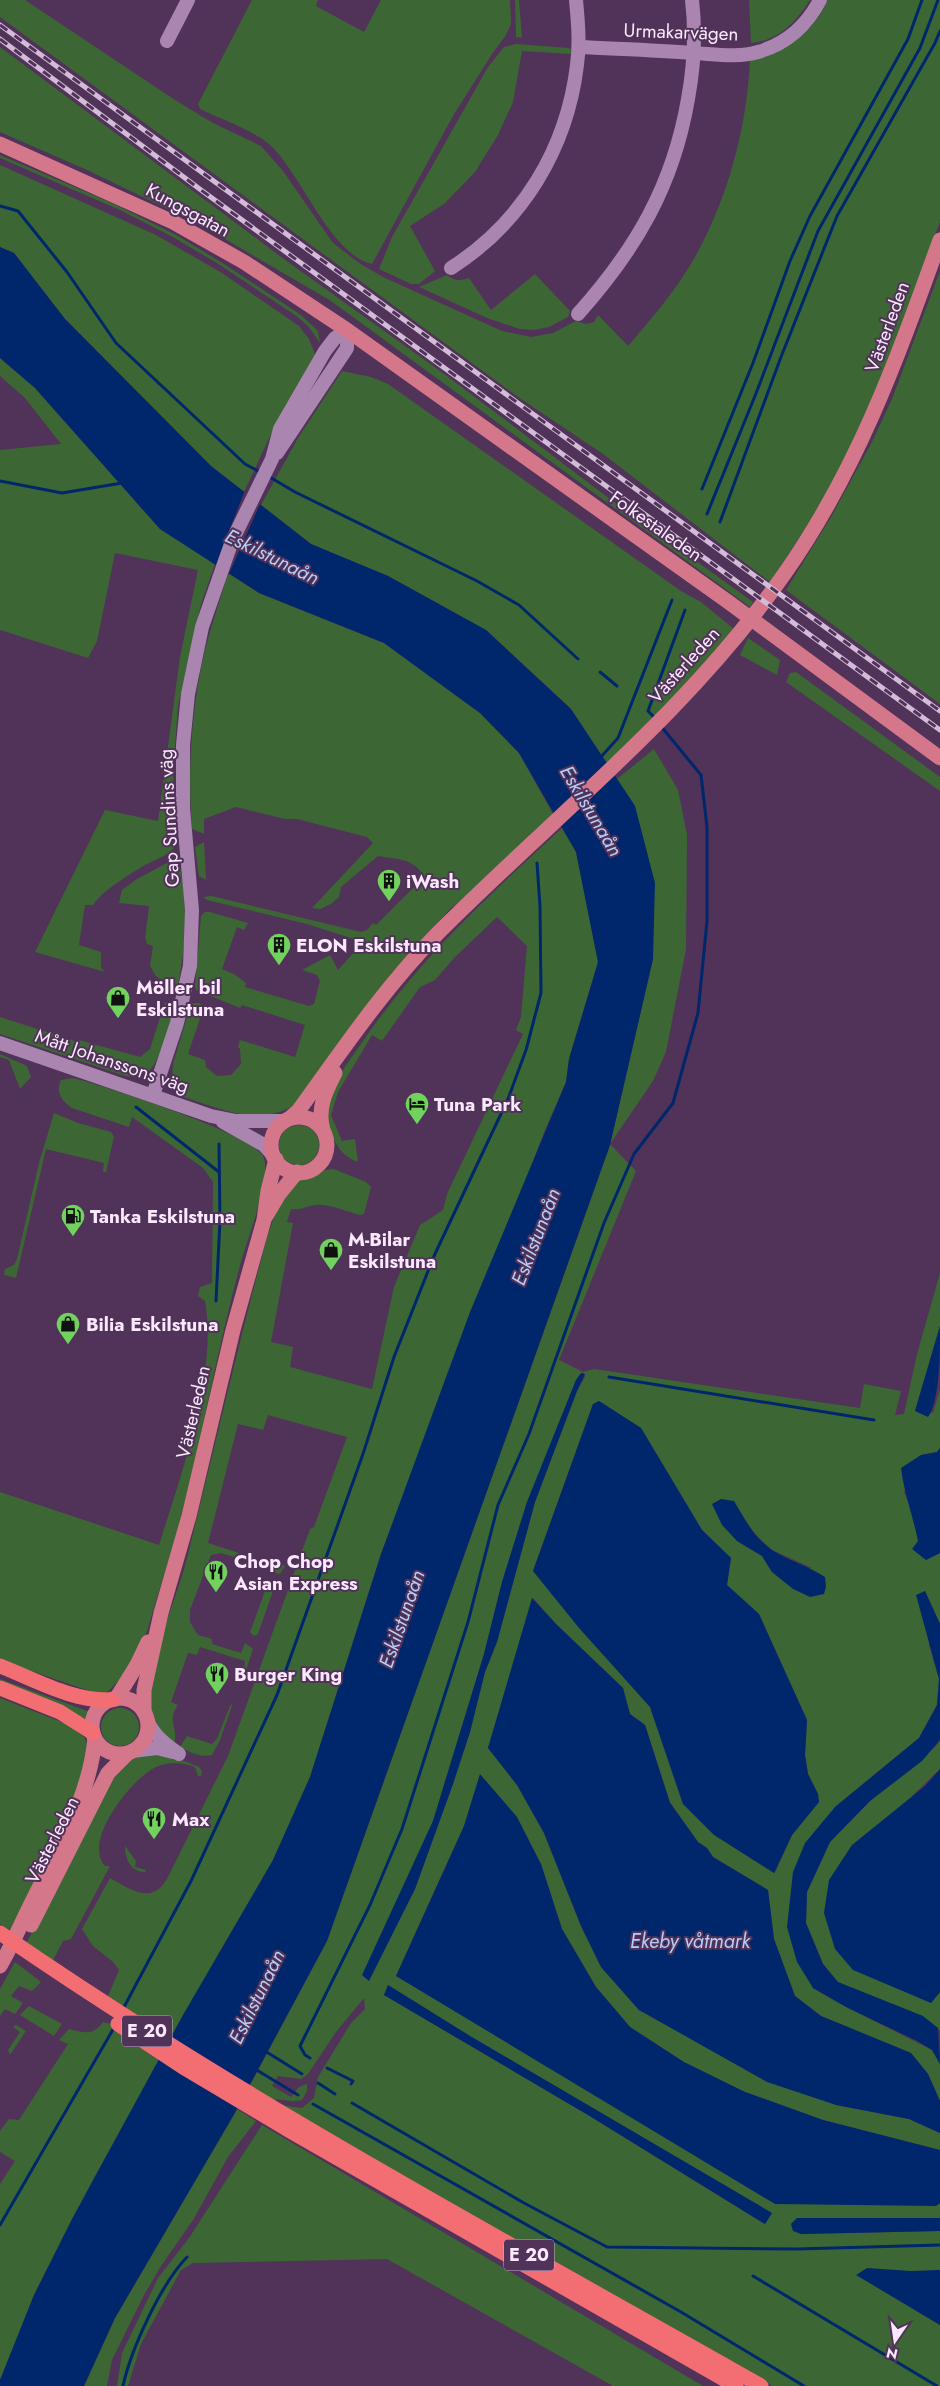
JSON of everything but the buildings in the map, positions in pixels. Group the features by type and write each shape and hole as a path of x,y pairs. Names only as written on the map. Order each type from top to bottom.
{"highway":[{"path":"0,1666 78,1698 96,1701 114,1699"},
{"path":"0,1688 60,1712 94,1736"},
{"name":"E 20","path":"0,1933 295,2128 761,2386"},
{"name":"E 20","path":"6,1944 137,2037 736,2386"}],"main road":[{"name":"Kungsgatan","path":"0,144 173,222 244,262 348,330"},
{"name":"Västerleden","path":"287,1120 299,1110 382,996 408,965 504,870 670,713 746,625 786,573 847,472 880,402 940,240"},
{"name":"Folkestaleden","path":"348,330 720,595 940,758"},
{"name":"Västerleden","path":"323,1130 320,1118 326,1088 350,1042"},
{"path":"301,1117 311,1119 323,1130 327,1146 323,1160 312,1169 297,1172 283,1167 274,1157 272,1137 277,1128 287,1120 301,1117"},
{"name":"Västerleden","path":"146,1716 144,1690 161,1613 189,1516 233,1330 264,1220 274,1157"},
{"name":"Västerleden","path":"264,1220 279,1194 297,1172"},
{"name":"Västerleden","path":"114,1699 137,1665 161,1613"},
{"path":"114,1699 133,1702 146,1716 146,1737 140,1746 130,1752 109,1752 101,1747 94,1736 92,1723 97,1710 114,1699"},
{"name":"Västerleden","path":"0,1966 6,1944 86,1784 94,1736"},
{"name":"Västerleden","path":"6,1944 31,1925 108,1773 130,1752"}],"street":[{"path":"167,41 188,0"},
{"path":"451,268 481,246 511,218 547,165 566,120 578,64 579,47 576,0"},
{"path":"578,314 607,282 625,257 658,202 680,140 691,83 694,52 692,0"},
{"name":"Urmakarvägen","path":"579,47 741,54 756,53 773,47 800,29 812,16 820,0"},
{"name":"Gap Sundins väg","path":"153,1095 178,1023 190,966 192,910 183,808 183,745 191,677 202,627 215,585 232,541 270,464 347,348 348,330"},
{"name":"Mått Johanssons väg","path":"0,1043 212,1116 236,1121 287,1120"},
{"name":"Mått Johanssons väg","path":"212,1116 264,1144 274,1157"},
{"path":"130,1752 157,1748 179,1754 161,1742 152,1730 146,1716"}],"green space":[{"path":"0,0 25,0 175,100 213,123 261,146 283,171 333,243 359,263 383,277 502,331 531,337 553,333 576,321 586,324 594,322 598,315 628,346 680,280 695,257 717,211 734,162 740,136 745,111 750,60 776,51 796,40 814,23 828,0 940,0 940,222 878,392 825,499 770,582 603,454 521,399 0,17"},
{"path":"252,0 318,0 316,6 364,32 381,0 510,0 511,24 506,35 453,116 372,264 357,257 329,229 281,157 269,144 245,129 200,109 198,104"},
{"path":"515,0 519,0 522,38 516,37"},
{"path":"749,0 810,0 799,16 785,29 770,39 751,43"},
{"path":"516,44 569,48 573,51 572,54 522,51 513,102 498,135 475,172 444,204 410,226 435,271 419,284 411,284 379,269 392,237 488,67 504,47"},
{"path":"0,47 288,262 447,376 606,496 753,602 750,607 331,301 201,225 87,170 0,132"},
{"path":"0,155 112,203 178,236 301,315 318,331 320,343 308,326 295,315 217,263 171,236 120,210 0,158"},
{"path":"0,165 156,235 222,273 299,326 309,339 315,354 288,408 273,430 244,492 211,466 65,319 14,253 0,247"},
{"path":"940,271 940,704 786,590 831,517 872,442 892,399"},
{"path":"535,274 570,311 568,317 549,327 534,330 520,329 487,318 419,287 447,275 457,280 469,278 491,310"},
{"path":"0,358 35,388 160,529 215,564 201,604 178,706 173,774 177,844 167,854 145,865 117,883 93,905 85,905 79,945 101,952 101,968 105,972 35,952 105,810 158,821 180,657 198,570 115,553 97,641 88,658 0,630 0,450 61,444 25,398 0,376"},
{"path":"342,371 371,377 388,384 681,591 701,602 734,629 679,693 607,763 571,709 486,630 388,576 311,544 261,505 298,438"},
{"path":"228,573 259,593 384,643 480,713 519,753 553,814 470,894 451,908 420,942 301,1101 286,1110 271,1114 240,1114 178,1095 172,1080 173,1064 189,1010 193,1003 199,1003 210,1010 208,1017 201,1016 188,1054 205,1060 206,1067 217,1076 231,1075 241,1064 240,1049 238,1047 240,1040 295,1057 305,1025 242,1005 240,1008 196,990 201,916 205,912 210,912 248,923 244,930 237,927 222,969 234,974 246,983 245,987 309,1006 314,1004 320,981 317,975 302,970 330,955 338,970 363,942 307,924 207,900 203,897 212,896 361,932 367,930 373,923 376,925 421,880 422,873 413,864 408,862 378,856 341,887 339,897 331,904 320,909 312,908 373,843 367,837 297,819 285,819 236,807 204,819 204,834 192,829 190,781 192,731 198,682 209,635"},
{"path":"748,638 780,660 777,675 740,655"},
{"path":"796,672 940,777 940,791 786,682 790,673"},
{"path":"654,749 678,790 687,835 686,949 666,1052 653,1081 610,1143 653,959 635,806 617,779"},
{"path":"562,828 576,852 598,962 569,1059 566,1082 545,1130 381,1554 310,1777 273,1860 171,2038 108,1996 119,1970 113,1962 93,1946 82,1929 110,1878 134,1891 148,1893 162,1886 168,1877 228,1756 310,1529 314,1527 347,1437 268,1415 263,1430 238,1424 208,1543 239,1553 237,1558 221,1553 211,1555 190,1610 190,1622 198,1635 212,1639 212,1644 241,1653 245,1643 253,1649 246,1670 244,1669 245,1661 200,1647 197,1655 188,1653 171,1702 178,1705 173,1715 175,1741 171,1743 157,1725 150,1706 152,1672 187,1558 268,1234 278,1206 295,1181 325,1170 334,1169 366,1182 371,1187 364,1214 360,1215 318,1205 291,1209 287,1222 293,1223 271,1342 293,1347 290,1367 372,1389 394,1287 420,1225 443,1210 447,1194 523,1034 516,1030 521,1017 527,946 497,917 455,957 435,980 420,987 382,1041 372,1035 338,1092 331,1115 342,1141 355,1139 358,1162 350,1158 337,1145 327,1116 327,1103 347,1063 408,982 481,904"},
{"path":"204,842 206,880 199,876 195,847"},
{"path":"167,863 176,863 180,867 185,911 181,970 178,985 173,988 156,976 150,966 153,946 147,944 145,938 149,906 119,903 122,890 137,879"},
{"path":"165,1002 174,1005 165,1041 153,1067 141,1076 125,1076 0,1034 0,1017 78,1042 79,1040 140,1057 150,1049"},
{"path":"0,1054 27,1066 31,1077 20,1089 9,1060 0,1057"},
{"path":"73,1078 114,1090 206,1123 252,1146 263,1156 265,1165 262,1192 230,1303 193,1469 172,1551 148,1628 135,1662 104,1696 0,1660 0,1492 159,1545 187,1456 202,1391 208,1329 205,1301 198,1296 200,1287 212,1283 213,1182 203,1168 132,1117 129,1127 72,1108 60,1096 59,1085 61,1080"},
{"path":"54,1113 78,1123 111,1132 114,1137 106,1172 103,1172 104,1163 46,1149 16,1278 4,1275 5,1269 14,1265 17,1259 39,1163"},
{"path":"299,1125 313,1131 319,1145 313,1159 299,1165 285,1159 279,1145 285,1131"},
{"path":"610,1144 636,1171 559,1360 583,1372 594,1369 860,1408 864,1384 901,1391 895,1415 904,1414 917,1354 940,1273 940,1326 915,1411 933,1413 940,1389 940,1448 937,1452 921,1455 904,1492 926,1560 940,1553 940,1624 925,1591 929,1645 939,1679 937,1705 919,1738 835,1807 793,1872 813,1988 846,2007 932,2050 940,2064 940,2101 928,2074 911,2053 821,2016 795,1996 774,1939 768,1890 713,1857 707,1848 698,1842 670,1802 645,1725 630,1714 623,1688 556,1624 533,1598 488,1748 517,1785 544,1833 581,1926 601,1967 639,2010 836,2105 909,2119 940,2133 940,2150 823,2120 745,2092 683,2062 630,2027 596,1987 562,1929 541,1864 480,1775 464,1826 396,1976 936,2206 940,2203 940,2218 798,2218 791,2224 802,2234 940,2231 940,2270 857,2275 940,2325 940,2386 772,2386 544,2255 400,2177 279,2105 302,2108 314,2098 318,2077 351,2023 365,2009 364,1998 336,2032 308,2074 301,2079 278,2076 272,2086 291,2097 299,2087 307,2084 307,2091 302,2100 270,2100 249,2087 327,1941","holes":["583,1372 585,1377 577,1391 535,1502 497,1642 485,1672 470,1732 453,1784 415,1889 369,1980 363,1975 433,1821 484,1654 502,1582 527,1502 576,1380","599,1401 641,1428 702,1530 731,1558 727,1585 759,1614 807,1720 805,1755 808,1774 818,1794 819,1802 792,1835 775,1873 683,1804 650,1707 533,1571 593,1404","733,1501 753,1532 772,1550 812,1568 772,1572 762,1556 737,1541","388,1985 470,2036 772,2213 765,2224 588,2115 384,1995"]},
{"path":"273,1561 285,1566 280,1574 271,1572"},
{"path":"268,1583 272,1585 273,1591 258,1634 254,1636 250,1632"},
{"path":"0,1679 90,1712 88,1720 0,1684"},
{"path":"0,1698 69,1725 85,1738 88,1747 85,1778 12,1931 0,1924"},
{"path":"233,1703 220,1740 212,1755 191,1753 180,1747 187,1736 212,1744 217,1739 230,1706"},
{"path":"120,1708 134,1713 139,1727 134,1741 120,1746 106,1741 101,1727 106,1713"},
{"path":"940,1740 940,1769 912,1796 931,2003 940,1992 940,2030 838,1982 823,1964 806,1923 807,1892 830,1842 870,1801 936,1746"},
{"path":"167,1754 199,1767 202,1771 201,1776 198,1776 195,1767 180,1763 169,1763 154,1768 133,1785 112,1812 104,1827 100,1842 100,1855 105,1866 109,1866 109,1868 71,1939 63,1941 52,1962 25,1945 50,1900 108,1782 130,1760 140,1755"},
{"path":"125,1846 136,1861 135,1867 146,1870 145,1872 136,1870 130,1864 126,1856"},
{"path":"15,1962 41,1982 32,1991 19,1986 11,1996 23,2003 15,2014 5,2009 0,2016 0,1989"},
{"path":"29,2006 62,2024 54,2036 20,2015"},
{"path":"103,2022 111,2024 161,2057 94,2178 34,2295 0,2380 0,2184 15,2161 0,2152 0,2131 9,2119 19,2120 68,2044 59,2040 69,2029 88,2032 96,2030"},
{"path":"16,2025 26,2031 10,2055 8,2050 20,2032 13,2027"},
{"path":"237,2109 256,2121 228,2157 193,2220 161,2266 144,2295 112,2360 107,2386 84,2386 115,2318"},
{"path":"262,2125 703,2386 613,2386 387,2259 193,2263 181,2270 141,2344 128,2386 117,2386 122,2353 158,2278 189,2238"}],"water":[{"name":"Eskilstunaån","path":"0,247 14,253 65,319 211,466 311,544 388,576 486,630 571,709 635,806 655,883 653,959 610,1145 327,1941 232,2118 115,2318 84,2386 0,2386 0,2380 34,2295 72,2219 183,2015 273,1860 310,1777 381,1554 470,1312 566,1082 569,1059 598,962 576,852 519,753 480,713 384,643 259,593 160,529 35,388 0,358"},
{"path":"940,1326 937,1387 932,1409 928,1417 915,1411"},
{"path":"581,1373 585,1374 535,1502 497,1642 485,1672 470,1732 453,1784 415,1889 369,1981 362,1975 433,1821 484,1654 502,1582 527,1502 576,1380"},
{"path":"599,1401 641,1428 702,1530 731,1558 727,1585 759,1614 807,1720 805,1755 808,1774 818,1794 819,1802 792,1835 774,1873 714,1835 683,1804 650,1707 579,1628 533,1571 593,1404"},
{"path":"940,1448 940,1553 926,1560 912,1549 918,1541 901,1468 921,1455 937,1452"},
{"path":"721,1499 734,1501 755,1534 772,1550 825,1577 826,1587 824,1594 810,1597 793,1589 772,1572 762,1556 737,1541 722,1525 712,1504"},
{"name":"Ekeby våtmark","path":"925,1591 940,1624 940,1740 922,1761 870,1801 830,1842 807,1892 806,1923 823,1964 838,1982 923,2016 938,2028 940,2064 932,2050 917,2041 846,2007 813,1988 797,1962 787,1927 793,1872 805,1843 835,1807 919,1738 937,1705 939,1679 916,1595"},
{"name":"Ekeby våtmark","path":"532,1598 556,1624 623,1688 630,1714 645,1725 670,1803 698,1842 707,1848 713,1857 768,1890 774,1939 795,1996 821,2016 911,2053 928,2074 940,2101 940,2133 909,2119 836,2105 767,2082 639,2010 601,1967 581,1926 544,1833 517,1785 488,1748"},
{"path":"940,1769 940,1992 931,2003 853,1970 835,1949 824,1913 829,1880 852,1845 925,1786"},
{"name":"Ekeby våtmark","path":"480,1774 517,1817 541,1864 562,1929 596,1987 630,2027 684,2062 745,2092 823,2120 940,2150 940,2203 936,2206 775,2204 396,1976 464,1826"},
{"path":"388,1985 470,2036 772,2213 765,2224 588,2115 384,1995"},
{"path":"797,2218 940,2218 940,2231 801,2234 793,2231 791,2224"},
{"path":"867,2268 911,2271 940,2270 940,2325 856,2275"}],"pier":[{"path":"245,490 261,502 228,576 215,567"}],"waterway":[{"path":"702,489 753,363 790,261 810,216 908,39 922,0"},
{"path":"707,514 755,396 818,231 920,48 938,0"},
{"path":"720,522 781,357 837,216 940,31"},
{"path":"0,206 18,211 67,272 116,343 245,464 262,473"},
{"path":"268,476 295,492 477,581 519,605 578,659"},
{"path":"0,481 62,493 122,483"},
{"path":"600,758 618,738 672,600"},
{"path":"655,718 648,711 685,610"},
{"path":"600,672 617,686"},
{"path":"310,2058 305,2055 300,2046 370,1905 402,1829 468,1622 498,1505 529,1434 604,1223 634,1154 673,1103 698,1013 707,921 707,827 701,775 660,725"},
{"path":"123,2009 191,1881 277,1695 363,1454 394,1357 434,1256 508,1099 526,1050 541,993 540,906 537,863"},
{"path":"136,1107 219,1172"},
{"path":"216,1301 220,1221 219,1144"},
{"path":"609,1377 874,1420"},
{"path":"0,2225 115,2026"},
{"path":"265,2051 302,2074"},
{"path":"327,2068 353,2081 351,2084"},
{"path":"255,2069 298,2095"},
{"path":"318,2083 335,2094"},
{"path":"352,2103 524,2203 607,2247 797,2249 940,2245"},
{"path":"313,2104 681,2312 804,2386"},
{"path":"123,2386 133,2354 148,2318 167,2283 187,2257"},
{"path":"753,2276 937,2386"}],"railway":[{"path":"0,25 940,711"},
{"path":"0,39 201,190 940,730"}],"place":[{"name":"iWash","path":"389,902"},
{"name":"ELON Eskilstuna","path":"279,966"},
{"name":"Möller bil Eskilstuna","path":"118,1019"},
{"name":"Tuna Park","path":"417,1125"},
{"name":"Tanka Eskilstuna","path":"73,1237"},
{"name":"M-Bilar Eskilstuna","path":"331,1271"},
{"name":"Bilia Eskilstuna","path":"68,1345"},
{"name":"Chop Chop Asian Express","path":"216,1593"},
{"name":"Burger King","path":"217,1695"},
{"name":"Max","path":"154,1840"}]}
